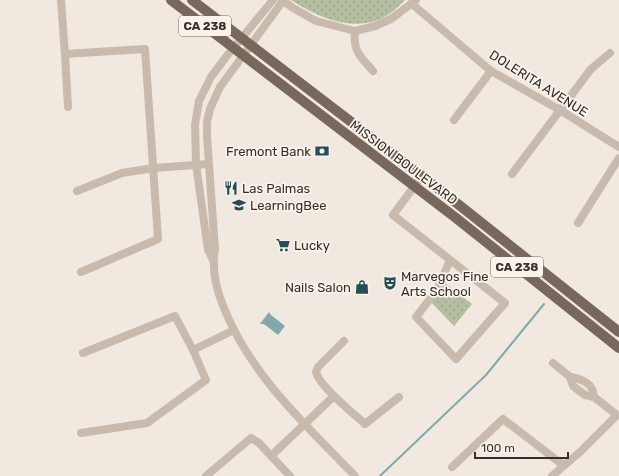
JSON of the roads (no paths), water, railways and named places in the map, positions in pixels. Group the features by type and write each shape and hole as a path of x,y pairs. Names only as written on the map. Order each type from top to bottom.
{"main road":[{"name":"MISSION BOULEVARD","path":"171,0 415,186 619,348"},
{"name":"MISSION BOULEVARD","path":"192,0 422,176 619,332"}],"street":[{"path":"61,0 68,107"},
{"path":"273,0 211,77 199,101 195,126 196,164 208,250 213,260 218,291 227,317 243,347 273,389 355,476"},
{"path":"213,260 216,249 207,137 207,122 210,109 220,87 283,0 299,12 316,21 355,31 375,26 392,19 414,2"},
{"name":"DOLERITA AVENUE","path":"414,2 492,71 560,110 619,147"},
{"path":"355,31 354,43 356,50 373,71"},
{"path":"64,54 145,50 158,239 81,272"},
{"path":"512,174 591,69 610,53"},
{"path":"454,120 492,71"},
{"path":"578,223 619,158"},
{"path":"77,191 122,173 154,168 208,164"},
{"path":"422,176 393,215 505,303 456,359 416,317 437,290 450,260"},
{"path":"81,434 147,423 206,380 193,350 175,316 83,353"},
{"path":"193,350 234,330"},
{"path":"344,341 316,372 317,377 334,396 365,424 399,397"},
{"path":"552,476 581,451 617,415 594,397 585,395 573,386 570,377 553,363"},
{"path":"272,456 334,396"},
{"path":"452,467 503,419 563,465"},
{"path":"206,476 251,438 258,442 290,476"}],"water":[{"path":"269,312 285,326 278,335 264,324 260,324"}],"waterway":[{"path":"380,476 486,375 544,304"}],"place":[{"name":"Fremont Bank","path":"322,151"},
{"name":"Las Palmas","path":"231,188"},
{"name":"LearningBee","path":"239,205"},
{"name":"Lucky","path":"283,245"},
{"name":"Marvegos Fine Arts School","path":"390,283"},
{"name":"Nails Salon","path":"362,287"}]}
